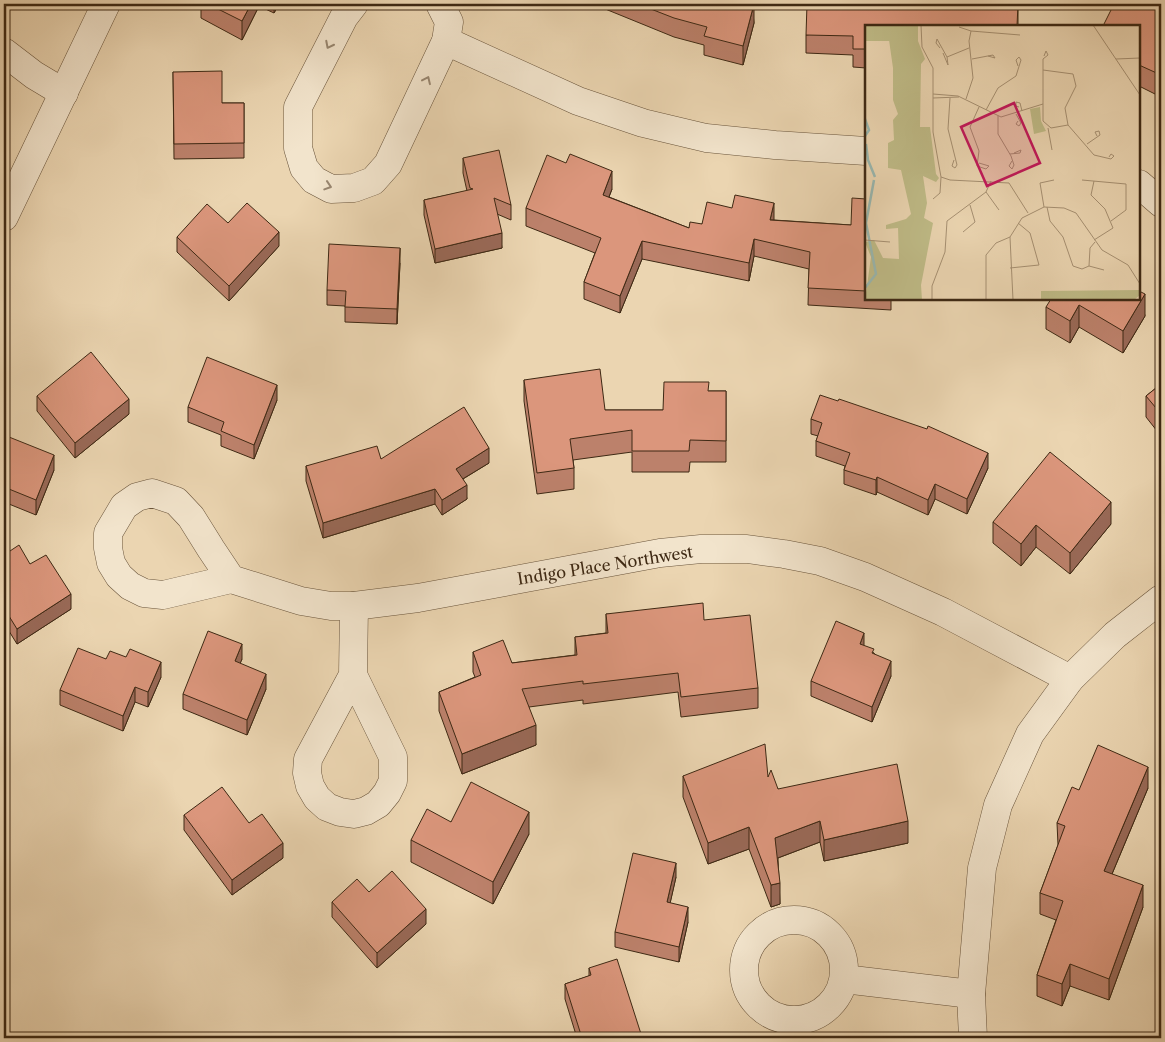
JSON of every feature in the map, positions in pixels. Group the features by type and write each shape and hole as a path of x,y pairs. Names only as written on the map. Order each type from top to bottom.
{"street":[{"path":"4,217 106,4"},
{"path":"354,4 344,17 298,108 298,148 304,168 314,180 331,190 354,188 373,181 388,164 446,41 449,22 440,4"},
{"path":"446,41 578,101 643,123 706,138 865,151"},
{"path":"4,52 34,75 64,93"},
{"path":"1140,185 1161,203"},
{"path":"152,493 176,501 191,517 231,579 163,595 144,593 130,586 119,576 111,563 108,533 124,506 137,497 152,493"},
{"name":"Indigo Place Northwest","path":"231,579 301,601 331,606 354,606 418,598 660,553 747,549 820,561 865,577 944,612 1070,679"},
{"path":"973,1038 971,994 982,868 998,805 1030,734 1070,679 1116,635 1161,599"},
{"path":"353,676 308,759 307,773 310,786 317,798 327,807 340,812 354,814 378,804 387,793 393,781 393,756 353,676 354,606"},
{"path":"844,979 971,994"}],"building":[{"path":"208,4 251,4 242,21"},
{"path":"638,4 754,4 743,46 704,36 707,27 674,18"},
{"path":"807,4 1018,4 1017,25 865,25 865,49 853,49 853,36 806,35"},
{"path":"1114,4 1145,4 1161,11 1161,75 1140,65 1140,25 1104,25"},
{"path":"222,71 222,103 244,103 244,143 174,144 173,72"},
{"path":"499,150 511,205 494,198 502,233 435,249 424,200 473,189 470,188 463,158"},
{"path":"570,154 612,171 603,195 689,228 690,222 702,224 707,202 732,208 735,195 774,203 770,220 851,225 852,198 865,199 865,291 808,288 810,252 754,239 749,263 642,241 620,296 584,282 601,238 526,208 547,155 566,163"},
{"path":"247,203 279,232 229,286 177,237 207,204 228,223"},
{"path":"329,244 400,248 397,309 345,307 346,291 327,290"},
{"path":"1140,292 1145,294 1123,331 1079,305 1070,321 1046,307 1050,300 1140,300"},
{"path":"91,352 129,399 75,443 37,396"},
{"path":"207,357 277,385 254,445 221,431 224,422 188,407"},
{"path":"600,369 605,410 663,410 664,382 709,382 708,391 726,391 726,441 690,440 689,451 632,451 632,430 570,439 574,468 537,473 524,380"},
{"path":"1161,384 1161,414 1146,396"},
{"path":"820,395 838,401 839,399 927,429 928,426 988,453 967,499 935,484 928,500 877,477 876,480 844,470 850,453 816,441 822,423 811,419"},
{"path":"464,407 489,448 456,469 467,485 442,500 435,489 323,523 306,466 377,446 381,459"},
{"path":"4,435 54,455 36,500 4,487"},
{"path":"1050,452 1111,502 1070,553 1036,525 1021,544 993,522"},
{"path":"19,545 30,564 46,555 71,594 17,629 4,608 4,555"},
{"path":"703,603 704,620 750,615 758,688 681,697 678,673 583,684 583,681 522,689 536,725 462,754 439,692 481,675 473,652 503,640 512,663 577,655 575,637 608,633 606,614"},
{"path":"836,621 864,633 860,644 874,649 872,653 891,661 872,707 811,681"},
{"path":"208,631 242,644 235,661 266,674 247,720 183,694"},
{"path":"78,648 106,659 110,651 126,657 130,649 161,662 148,692 135,687 123,716 60,690"},
{"path":"765,744 768,777 771,770 778,789 897,764 908,821 824,840 820,821 775,838 780,883 771,885 749,827 708,843 683,776"},
{"path":"1098,745 1148,767 1104,871 1143,885 1109,979 1070,964 1062,984 1037,975 1063,901 1040,893 1065,826 1057,823 1072,787 1079,790"},
{"path":"471,782 529,812 493,882 411,840 427,809 451,822"},
{"path":"222,787 249,823 262,814 283,843 232,880 184,815"},
{"path":"633,853 676,863 667,902 688,907 679,947 615,932"},
{"path":"392,871 426,909 377,953 332,902 357,879 369,892"},
{"path":"617,959 642,1037 582,1038 565,984 591,975 589,968"}]}
